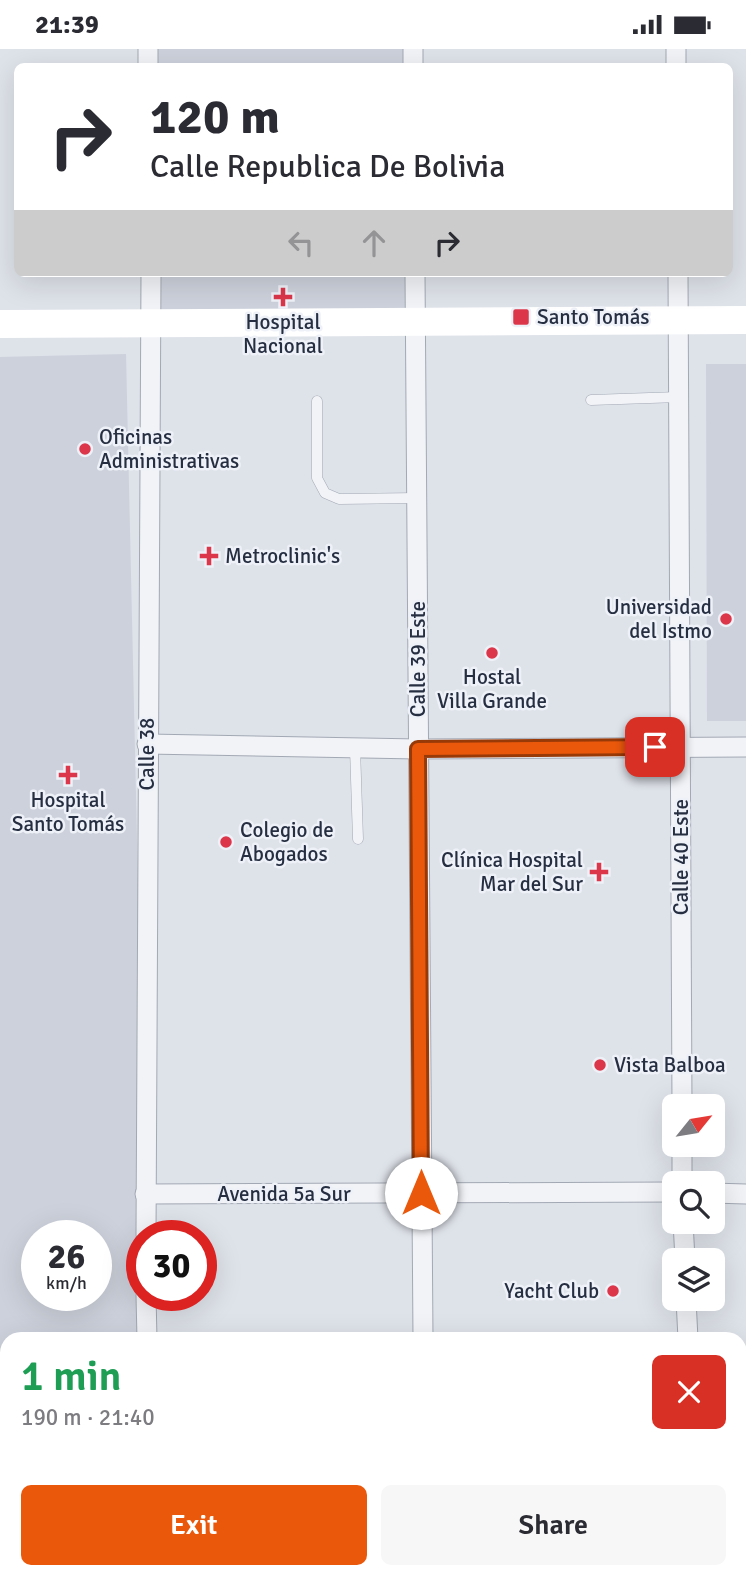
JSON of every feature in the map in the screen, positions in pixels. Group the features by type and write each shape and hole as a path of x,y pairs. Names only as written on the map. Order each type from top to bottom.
{"street":[{"name":"Calle 38","path":"146,1220 150,277"},
{"name":"Calle 39 Este","path":"415,277 423,1332"},
{"name":"Calle 40 Este","path":"678,277 682,1094"},
{"path":"0,324 746,320"},
{"path":"147,744 418,749 746,747"},
{"name":"Avenida 5a Sur","path":"145,1194 662,1192"},
{"path":"725,1193 746,1194"},
{"path":"146,1311 147,1332"},
{"path":"687,1311 688,1332"}],"lane":[{"path":"591,400 680,397"},
{"path":"317,401 317,478 325,493 339,499 417,498"},
{"path":"355,748 358,839"}],"shaded area":[{"path":"148,49 413,49 413,63 148,63"},
{"name":"Hospital Nacional","path":"151,277 415,277 416,321 151,323"},
{"name":"Hospital Santo Tomás","path":"126,354 145,1194 143,1220 126,1220 126,1311 144,1311 146,1332 0,1332 0,357"},
{"name":"Universidad del Istmo","path":"706,364 746,364 746,721 707,721"}],"place":[{"name":"Hospital Nacional","path":"283,297"},
{"name":"Santo Tomás","path":"521,317"},
{"name":"Oficinas Administrativas","path":"85,449"},
{"name":"Metroclinic's","path":"209,556"},
{"name":"Universidad del Istmo","path":"726,619"},
{"name":"Hostal Villa Grande","path":"492,653"},
{"name":"Hospital Santo Tomás","path":"68,775"},
{"name":"Colegio de Abogados","path":"226,842"},
{"name":"Clínica Hospital Mar del Sur","path":"599,872"},
{"name":"Vista Balboa","path":"600,1065"},
{"name":"Yacht Club","path":"613,1291"}],"route":[{"path":"421,1193 418,749 655,747"}]}
